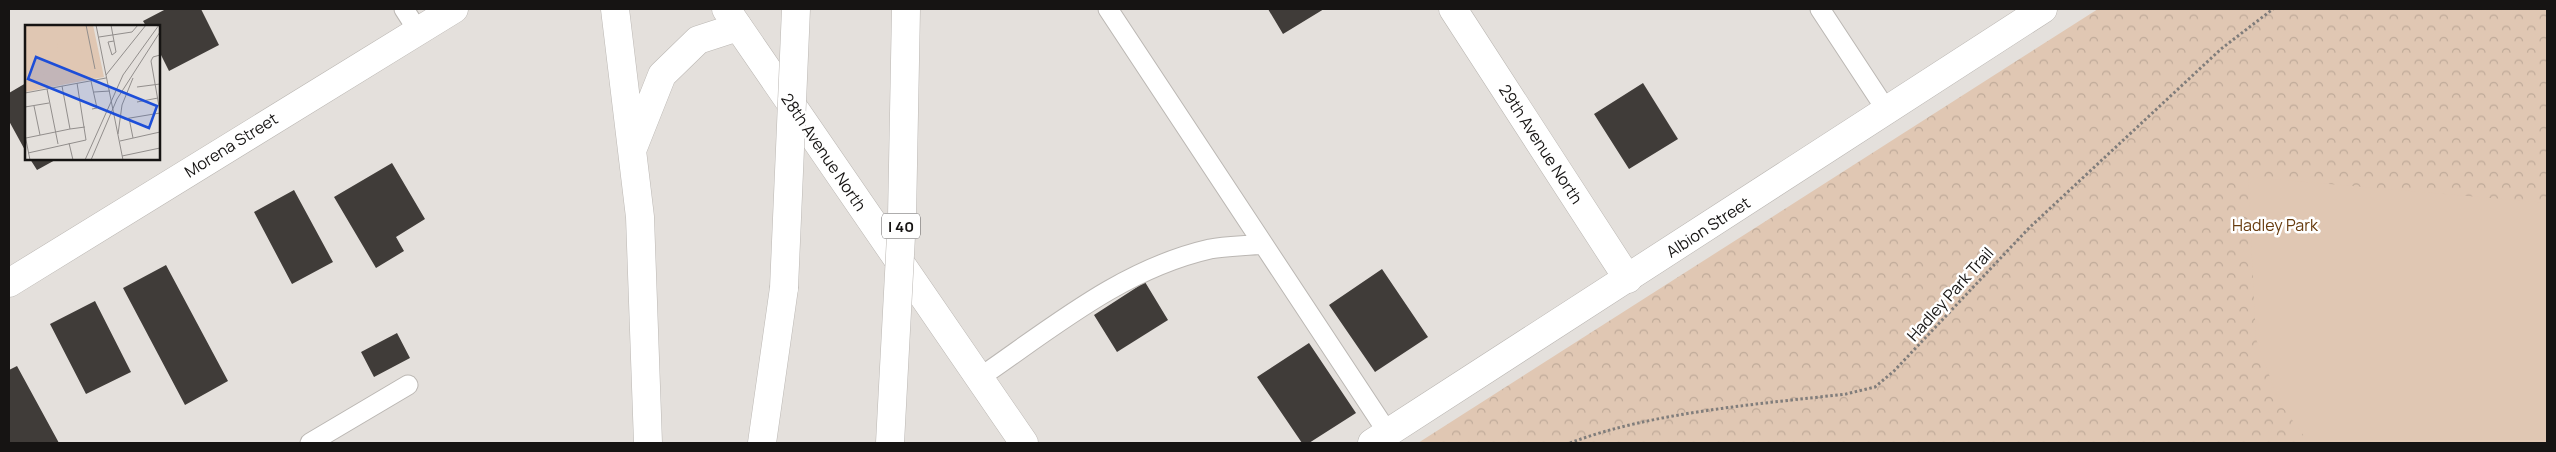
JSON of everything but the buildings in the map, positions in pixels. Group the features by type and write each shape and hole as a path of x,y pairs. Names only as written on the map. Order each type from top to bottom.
{"main road":[{"name":"Morena Street","path":"9,283 411,20 454,9"},
{"path":"615,9 640,217 648,443"},
{"path":"762,443 784,288 796,9"},
{"name":"I 40","path":"890,443 902,218 906,9"},
{"name":"29th Avenue North","path":"1453,9 1628,279"},
{"name":"Albion Street","path":"1380,438 2043,9"},
{"path":"632,152 662,75 698,40 732,18"},
{"name":"28th Avenue North","path":"732,18 1024,443"}],"lane":[{"path":"1108,9 1263,244 1380,438"},
{"path":"1820,9 1887,110"},
{"path":"979,378 1119,282 1170,261 1211,249 1263,244"},
{"path":"310,443 408,385"}],"path":[{"name":"Hadley Park Trail","path":"1570,443 1666,418 1846,394 1875,387 1912,355 2022,234 2083,176 2221,49 2273,9"}],"green space":[{"name":"Hadley Park","path":"2098,9 2547,9 2547,443 1418,443"},
{"path":"2248,177 2547,203 2547,443 2309,443 2279,402 2256,339"}]}
